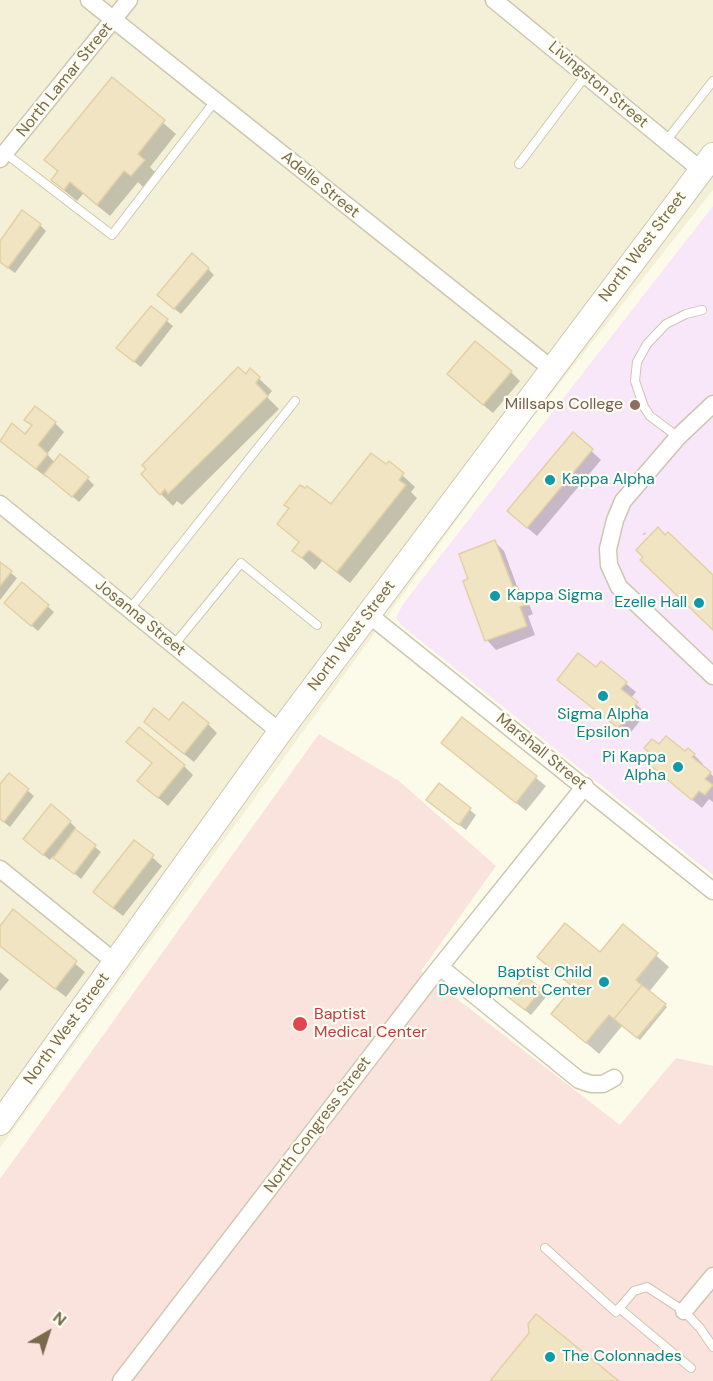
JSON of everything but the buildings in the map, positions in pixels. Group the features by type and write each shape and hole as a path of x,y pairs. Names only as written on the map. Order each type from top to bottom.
{"street":[{"name":"Adelle Street","path":"88,0 552,369"},
{"name":"North Lamar Street","path":"3,156 129,0"},
{"name":"Livingston Street","path":"494,0 666,141 707,163"},
{"name":"North West Street","path":"0,1123 280,732 707,163"},
{"path":"713,404 678,437 623,501 615,520 608,549 609,565 619,587 713,676"},
{"name":"Josanna Street","path":"0,504 280,732"},
{"name":"Marshall Street","path":"368,614 713,891"},
{"name":"North Congress Street","path":"121,1381 440,967 585,786"},
{"path":"0,869 115,962"},
{"path":"440,967 579,1080 591,1084 603,1084 614,1078"},
{"path":"684,1311 713,1276"}],"lane":[{"path":"519,164 586,75"},
{"path":"666,141 713,81"},
{"path":"3,156 112,235 215,101"},
{"path":"678,437 650,416 644,407 635,381 637,362 647,344 666,324 686,314 702,310"},
{"path":"130,609 295,401"},
{"path":"174,645 241,563 317,625"},
{"path":"545,1248 691,1368"},
{"path":"618,1310 634,1290 646,1287 684,1311 713,1347"}],"path":[{"path":"644,533 646,539"}],"shaded area":[{"path":"0,0 713,0 713,190 518,436 0,1148"},
{"name":"Millsaps College","path":"713,206 713,875 401,625 396,618 403,604"},
{"name":"Baptist Medical Center","path":"319,734 399,781 496,866 421,971 620,1125 676,1058 713,1066 713,1381 0,1381 0,1179"}],"place":[{"name":"Millsaps College","path":"635,405"},
{"name":"Kappa Alpha","path":"550,480"},
{"name":"Kappa Sigma","path":"495,596"},
{"name":"Ezelle Hall","path":"699,603"},
{"name":"Sigma Alpha Epsilon","path":"603,696"},
{"name":"Pi Kappa Alpha","path":"678,767"},
{"name":"Baptist Child Development Center","path":"604,982"},
{"name":"Baptist Medical Center","path":"300,1024"},
{"name":"The Colonnades","path":"550,1357"}]}
